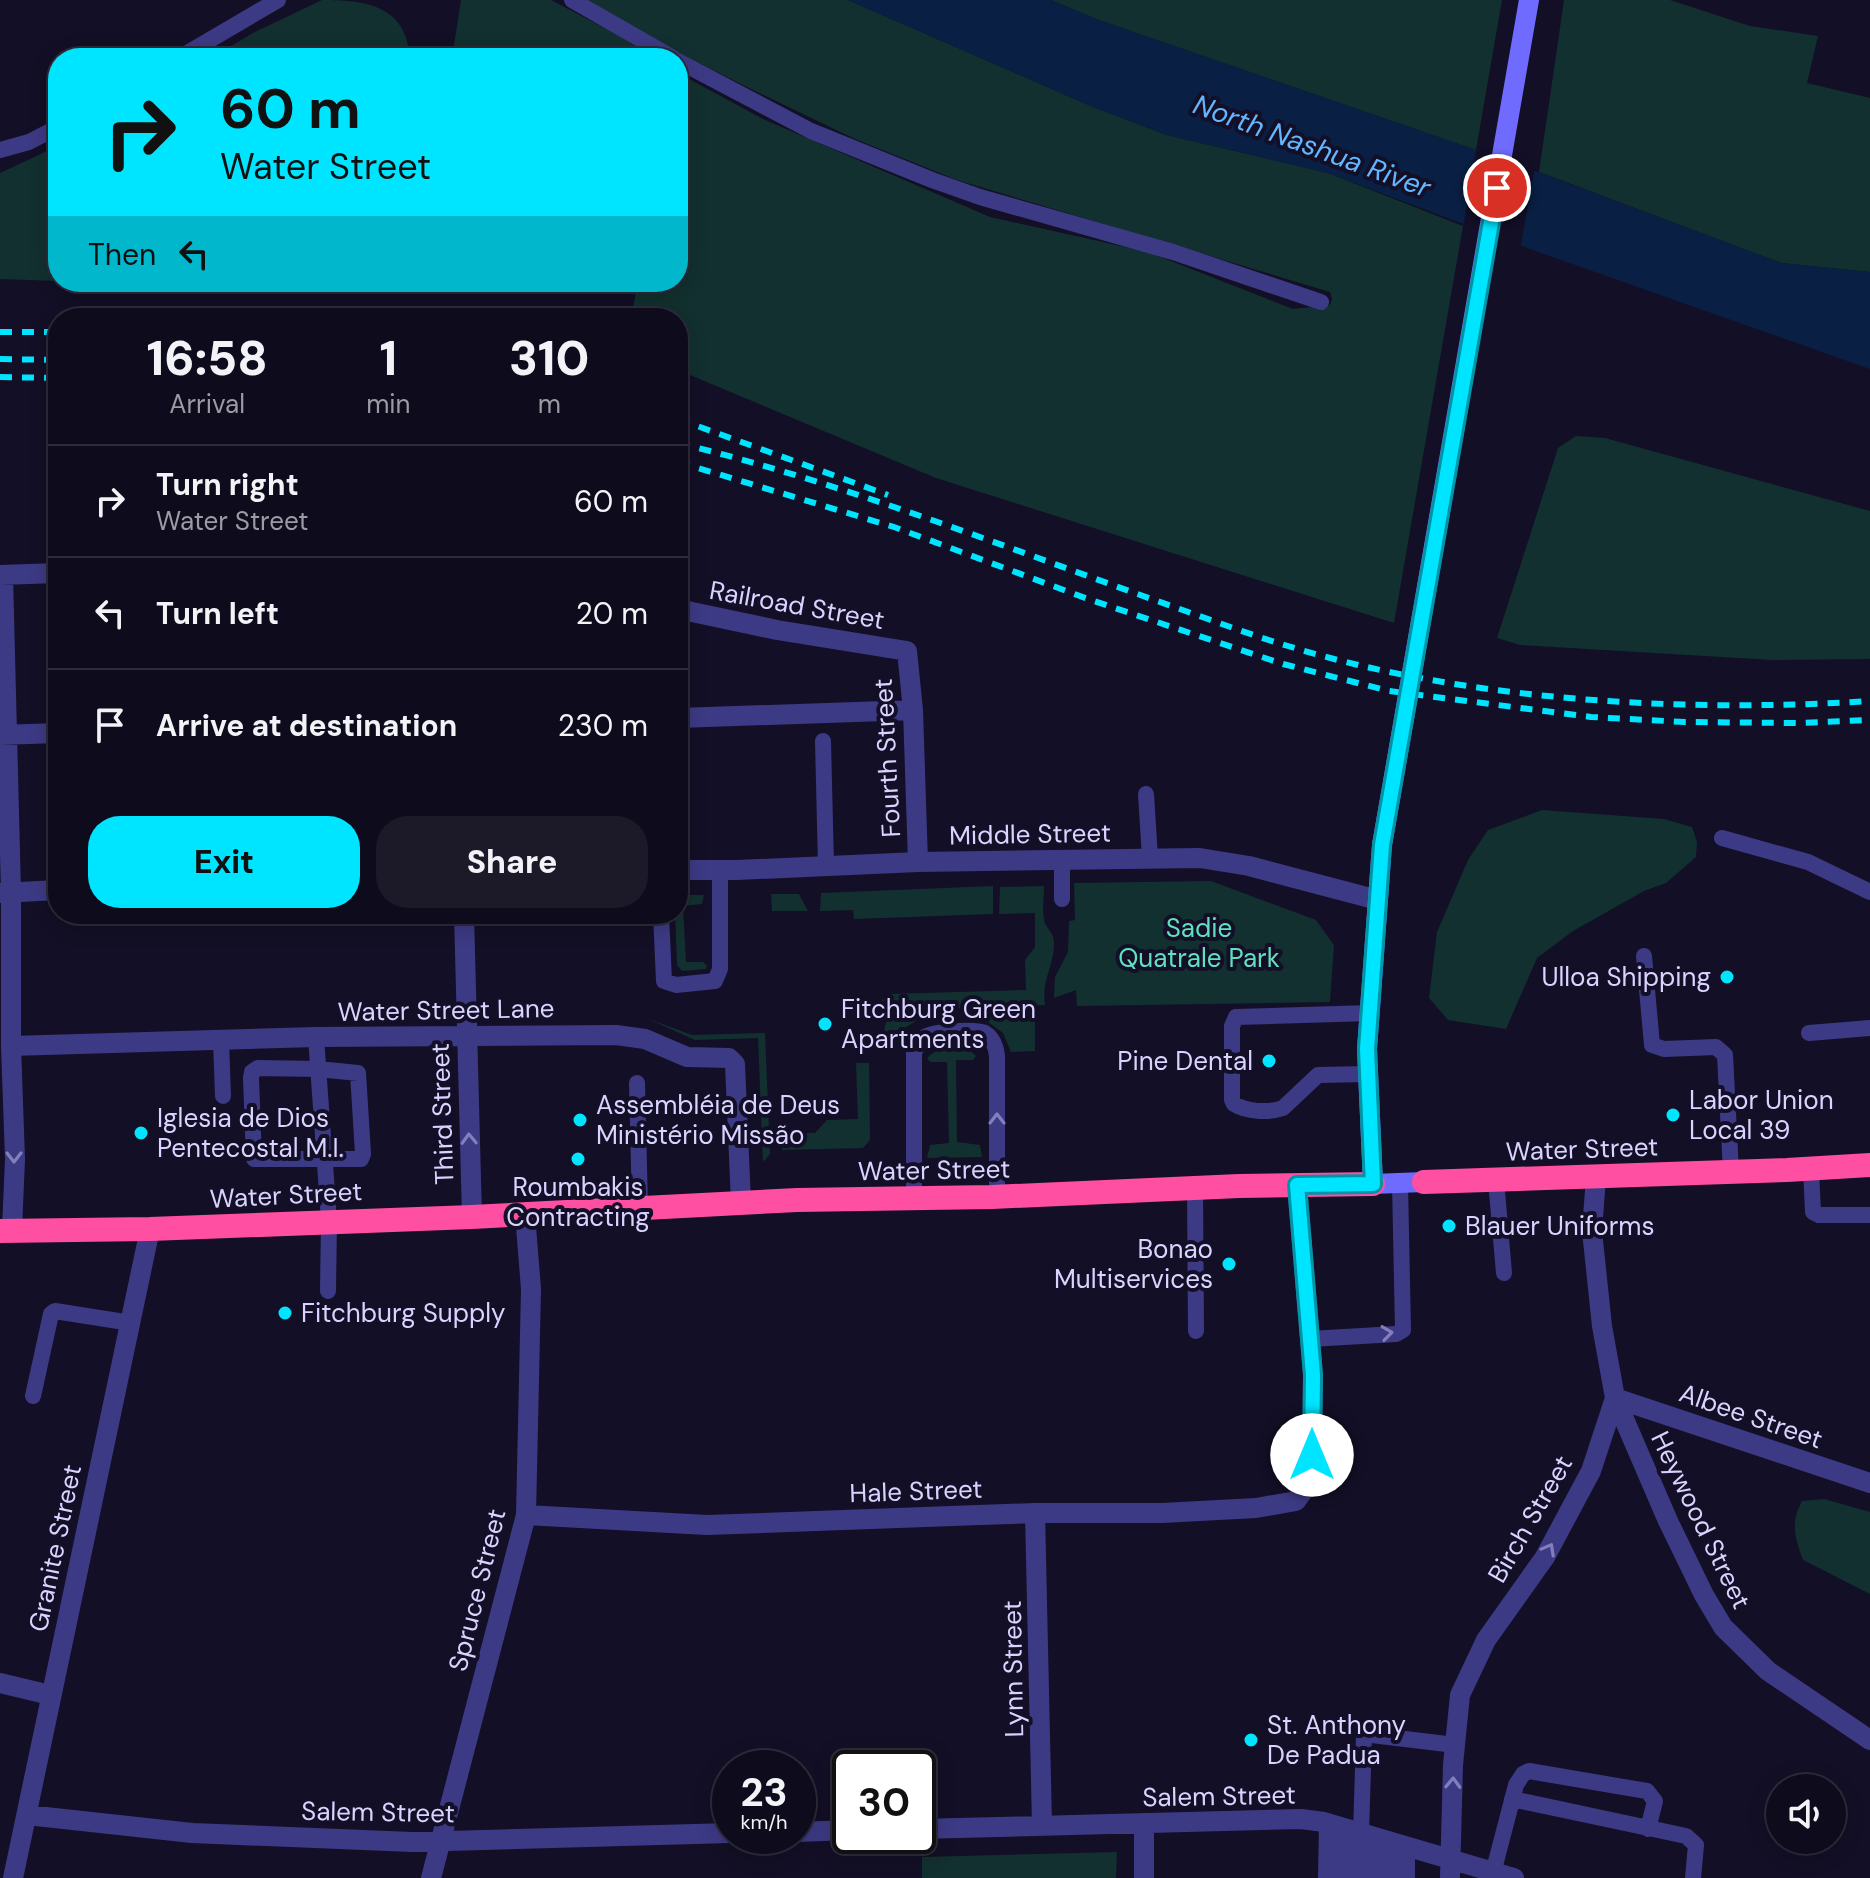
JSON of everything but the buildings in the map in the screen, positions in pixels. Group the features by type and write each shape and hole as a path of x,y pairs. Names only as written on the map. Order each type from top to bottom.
{"highway":[{"name":"Water Street","path":"1412,1183 1870,1165"},
{"name":"Water Street","path":"6,1230 150,1229 741,1203 1373,1184"}],"street":[{"path":"1373,1184 1368,1074 1382,845 1529,0"},
{"path":"6,1230 15,1159 6,1093 11,1046 2,575 48,573"},
{"name":"Railroad Street","path":"688,611 777,630 907,651"},
{"name":"Fourth Street","path":"907,651 913,710 918,862"},
{"path":"688,718 913,710"},
{"path":"4,735 48,733"},
{"name":"Middle Street","path":"688,870 918,862 1200,858 1224,861 1378,900"},
{"path":"6,892 48,890"},
{"name":"Third Street","path":"464,924 472,1217"},
{"name":"Water Street Lane","path":"11,1046 316,1037 616,1035 645,1039 687,1057 732,1059 737,1069 741,1203"},
{"name":"Birch Street","path":"1450,1869 1460,1695 1486,1640 1545,1557 1591,1471 1615,1398 1602,1326 1592,1231 1596,1177"},
{"name":"Water Street","path":"1373,1184 1412,1183"},
{"path":"1297,1185 1310,1339"},
{"name":"Spruce Street","path":"431,1878 526,1515 531,1289 525,1214"},
{"name":"Granite Street","path":"13,1878 150,1229"},
{"name":"Hale Street","path":"526,1515 707,1525 1035,1513 1162,1513 1256,1508 1296,1501 1306,1487 1312,1455 1310,1339"},
{"name":"Albee Street","path":"1615,1398 1870,1483"},
{"name":"Heywood Street","path":"1615,1398 1668,1521 1723,1627 1768,1671 1870,1740"},
{"name":"Lynn Street","path":"1035,1513 1042,1825"},
{"path":"0,1683 50,1695"},
{"name":"Salem Street","path":"27,1815 192,1833 440,1841 712,1833"},
{"name":"Salem Street","path":"936,1828 1301,1819 1365,1835 1450,1869 1504,1875"},
{"path":"1144,1823 1144,1878"}],"lane":[{"path":"196,48 278,0"},
{"path":"572,0 657,48"},
{"path":"688,65 811,131 932,180 980,197 1173,252 1321,302"},
{"path":"0,150 29,142 48,132"},
{"path":"823,741 826,866"},
{"path":"1146,794 1150,858"},
{"path":"1722,838 1808,862 1870,892"},
{"path":"1062,861 1062,899"},
{"path":"661,924 664,981 676,985 715,981 720,969 720,870"},
{"path":"1644,956 1652,1045 1664,1049 1716,1047 1725,1055 1731,1172"},
{"path":"1368,1074 1318,1075 1277,1110 1242,1109 1232,1100 1232,1026 1236,1017 1370,1013"},
{"path":"1809,1033 1870,1028"},
{"path":"914,1199 914,1053 921,1039 933,1033 973,1031 984,1033 992,1039 997,1056 997,1197"},
{"path":"316,1037 329,1221 328,1291"},
{"path":"221,1040 223,1096"},
{"path":"254,1069 354,1071 360,1076 363,1157 325,1160 258,1161 253,1156 251,1078 254,1069"},
{"path":"637,1083 640,1208"},
{"path":"1811,1169 1813,1212 1819,1215 1870,1215"},
{"path":"1496,1180 1504,1273"},
{"path":"1310,1339 1396,1334 1403,1330 1412,1183"},
{"path":"1195,1188 1196,1331"},
{"path":"33,1396 51,1314 55,1311 131,1323"},
{"path":"1366,1878 1364,1736 1455,1745"},
{"path":"1504,1875 1512,1799 1519,1778 1529,1771 1647,1791 1655,1801 1648,1829"},
{"path":"1512,1799 1692,1840 1696,1851 1693,1878"},
{"path":"1326,1878 1365,1835"},
{"path":"1340,1878 1365,1835"},
{"path":"1354,1878 1365,1835"},
{"path":"1365,1835 1379,1878"},
{"path":"1365,1835 1392,1878"},
{"path":"1365,1835 1407,1878"}],"green space":[{"path":"322,0 354,2 368,4 392,16 401,27 408,48 228,48"},
{"path":"461,0 551,0 639,48 454,48"},
{"path":"588,0 848,0 1093,107 1167,135 1328,173 1463,226 1394,623 936,478 688,374 688,308 633,308 636,292 688,292 688,78 763,119 990,217 1148,252 1293,309 1330,305 1332,299 1330,292 957,180 855,139 749,88 688,58 688,48 669,48"},
{"path":"1051,0 1502,0 1476,150 1096,19"},
{"path":"1564,0 1670,0 1750,26 1818,36 1807,83 1870,98 1870,272 1781,263 1539,172"},
{"path":"48,151 48,281 0,279 0,173"},
{"path":"1576,436 1605,438 1870,511 1870,659 1772,660 1520,645 1497,638 1558,448"},
{"path":"1542,810 1664,819 1692,827 1697,842 1696,857 1666,883 1644,891 1573,931 1537,958 1506,1029 1448,1020 1429,998 1437,932 1468,860 1488,830"},
{"name":"Sadie Quatrale Park","path":"1211,881 1316,920 1334,945 1330,1002 1077,1006 1076,990 1054,998 1055,977 1068,952 1069,921 1075,920 1074,883"},
{"path":"993,886 993,914 854,919 853,910 820,911 821,893"},
{"path":"1044,886 1044,919 1054,942 1045,987 1045,1005 893,1010 881,1001 888,994 1026,990 1025,960 1035,947 1035,913 999,914 1000,887"},
{"path":"771,894 799,894 808,911 772,911"},
{"path":"688,895 704,895 702,904 688,905"},
{"path":"675,924 684,924 686,962 703,962 707,966 706,969 682,971 677,965"},
{"path":"1035,1013 1035,1051 1011,1052 1003,1033 984,1019 985,1014"},
{"path":"915,1017 916,1021 903,1029 893,1048 882,1048 887,1020"},
{"path":"646,1018 692,1035 765,1033 770,1154 763,1162 758,1038 695,1040"},
{"path":"967,1048 976,1056 973,1060 956,1060 957,1142 980,1145 982,1157 927,1158 930,1145 949,1143 947,1062 927,1059 939,1051"},
{"path":"856,1063 869,1063 870,1140 863,1148 782,1150 782,1133 815,1133 827,1120 858,1119"},
{"path":"1824,1499 1870,1512 1870,1594 1803,1560 1795,1530 1798,1509 1802,1501"},
{"path":"1117,1852 1116,1878 922,1878 922,1857"}],"water":[{"name":"North Nashua River","path":"848,0 1051,0 1096,19 1514,163 1781,263 1870,272 1870,369 1527,248 1328,173 1167,135 1093,107"}],"pier":[{"path":"1477,146 1535,166 1520,250 1463,228"}],"railway":[{"path":"0,332 48,332"},
{"path":"0,359 48,360"},
{"path":"0,377 48,378"},
{"path":"688,423 888,495"},
{"path":"688,446 867,498 1246,633 1357,665 1502,691 1576,699 1725,705 1870,701"},
{"path":"688,465 894,527 1088,599 1283,664 1389,691 1591,717 1685,722 1870,720"}],"place":[{"name":"Ulloa Shipping","path":"1727,977"},
{"name":"Fitchburg Green Apartments","path":"825,1024"},
{"name":"Pine Dental","path":"1269,1061"},
{"name":"Labor Union Local 39","path":"1673,1115"},
{"name":"Assembléia de Deus Ministério Missão","path":"580,1120"},
{"name":"Iglesia de Dios Pentecostal M.I.","path":"141,1133"},
{"name":"Roumbakis Contracting","path":"578,1159"},
{"name":"Blauer Uniforms","path":"1449,1226"},
{"name":"Bonao Multiservices","path":"1229,1264"},
{"name":"Fitchburg Supply","path":"285,1313"},
{"name":"St. Anthony De Padua","path":"1251,1740"}],"route":[{"path":"1312,1455 1313,1375 1297,1185 1373,1184 1367,1049 1382,845 1497,188"}]}
